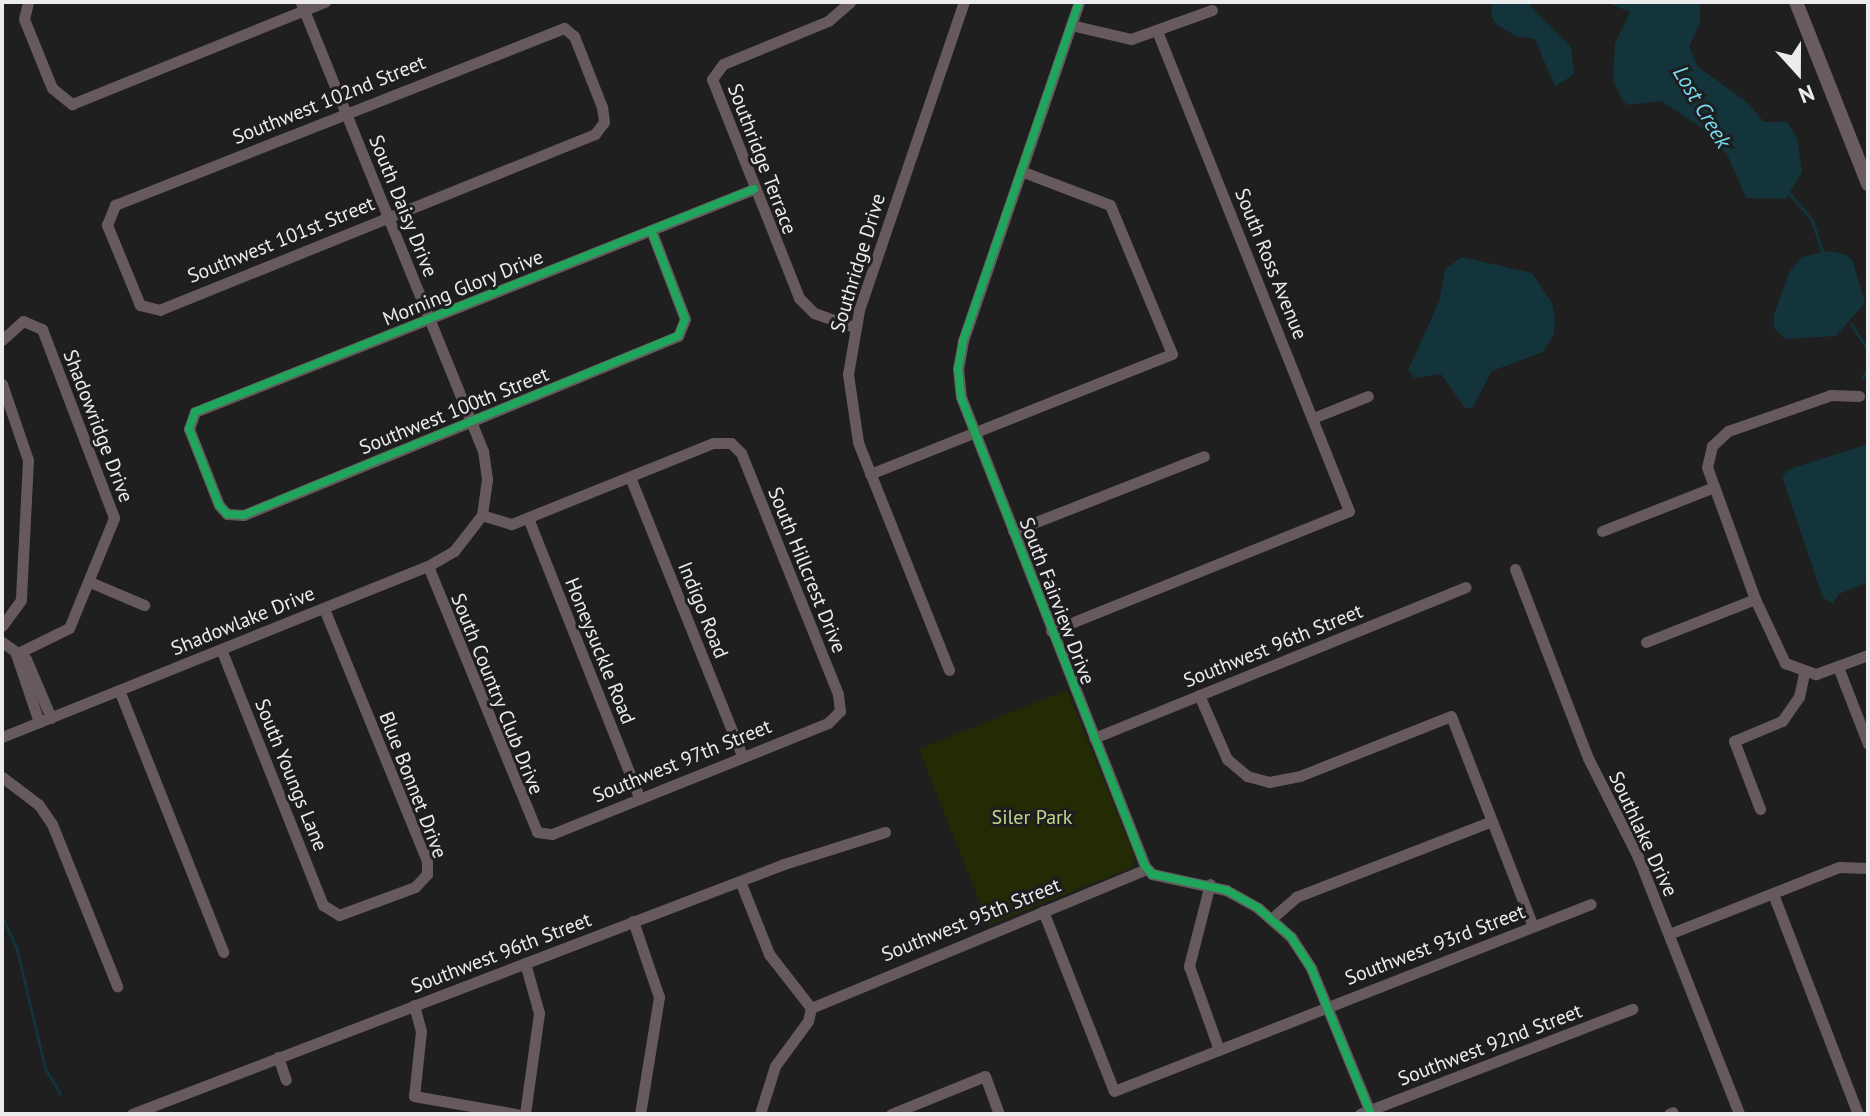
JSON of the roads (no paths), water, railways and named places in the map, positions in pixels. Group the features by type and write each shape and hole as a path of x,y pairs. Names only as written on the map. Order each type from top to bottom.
{"main road":[{"path":"1796,2 1868,184"}],"street":[{"path":"27,4 26,25 52,88 63,102 77,103 303,6 325,2"},
{"name":"Southridge Terrace","path":"850,2 828,21 731,61 713,75 754,189 804,305 854,327"},
{"name":"Southridge Drive","path":"949,670 870,474 849,396 854,327 964,2"},
{"name":"South Fairview Drive","path":"1079,2 960,350 958,386 973,432 1147,869"},
{"name":"South Daisy Drive","path":"303,6 471,422 487,471 482,515"},
{"path":"1071,25 1124,40 1212,10"},
{"name":"Southwest 102nd Street","path":"145,309 107,225 108,213 120,202 549,29 567,29 577,42 604,122"},
{"name":"South Ross Avenue","path":"1051,631 1349,511 1157,31"},
{"name":"Southwest 101st Street","path":"145,309 160,310 591,136 604,122"},
{"path":"870,474 1172,354 1110,205 1021,171"},
{"name":"Morning Glory Drive","path":"231,515 219,505 189,421 201,409 754,189"},
{"name":"Southwest 100th Street","path":"231,515 471,422 678,336 684,328 651,230"},
{"name":"Shadowridge Drive","path":"2,340 19,323 30,320 42,329 113,514 90,582 65,632 16,654"},
{"path":"2,384 28,460 21,600 2,626"},
{"path":"1859,396 1831,395 1728,431 1709,453 1712,488 1780,656 1804,673 1838,667 1868,655"},
{"path":"1313,418 1368,396"},
{"name":"South Hillcrest Drive","path":"630,477 713,443 731,443 741,453 838,694 838,714"},
{"path":"1013,531 1204,456"},
{"path":"482,515 507,524 630,477"},
{"name":"Indigo Road","path":"630,477 742,756"},
{"path":"1602,531 1712,488"},
{"name":"Shadowlake Drive","path":"2,737 428,566 454,551 482,515"},
{"name":"Honeysuckle Road","path":"528,518 639,797"},
{"name":"South Country Club Drive","path":"428,566 537,832"},
{"name":"Southlake Drive","path":"1515,569 1588,758 1638,857 1739,1114"},
{"path":"90,582 144,605"},
{"name":"Southwest 96th Street","path":"1094,738 1465,587"},
{"path":"1646,642 1755,599"},
{"name":"Blue Bonnet Drive","path":"324,608 428,865 425,879 415,887 343,914 330,912"},
{"path":"2,642 26,659 45,720"},
{"name":"South Youngs Lane","path":"221,649 330,912"},
{"path":"1838,667 1868,744"},
{"path":"1760,809 1734,741 1790,714 1804,673"},
{"path":"119,690 223,952"},
{"path":"1199,695 1227,759 1247,776 1269,782 1300,776 1451,716 1533,926"},
{"name":"Southwest 97th Street","path":"537,832 552,834 828,723 838,714"},
{"path":"3,776 39,805 52,824 117,986"},
{"path":"1271,919 1296,897 1492,821"},
{"name":"Southwest 96th Street","path":"132,1114 633,921 885,832"},
{"path":"1669,934 1846,866 1868,868"},
{"path":"1147,869 1210,884 1271,919 1299,947 1327,1007 1367,1113"},
{"name":"Southwest 95th Street","path":"811,1008 1147,869"},
{"path":"740,881 769,954 811,1008 808,1021 775,1066 760,1114"},
{"path":"1210,884 1189,966 1219,1050"},
{"path":"1773,894 1858,1114"},
{"name":"Southwest 93rd Street","path":"1043,911 1114,1091 1591,904"},
{"path":"633,921 659,997 640,1114"},
{"path":"525,963 539,1013 525,1114"},
{"path":"414,1005 421,1031 414,1096 516,1114"},
{"name":"Southwest 92nd Street","path":"1367,1113 1632,1009"},
{"path":"278,1057 286,1080"},
{"path":"891,1114 985,1076 999,1114"}],"water":[{"path":"1493,2 1536,2 1530,6 1571,47 1574,74 1555,87 1535,39 1516,36 1497,25 1491,16"},
{"path":"1605,2 1700,2 1700,23 1689,47 1698,67 1747,102 1764,122 1787,122 1797,138 1802,172 1786,199 1746,198 1727,154 1699,126 1661,101 1628,105 1622,100 1613,81 1615,43 1630,12"},
{"path":"1829,251 1847,255 1853,262 1865,303 1836,336 1785,339 1774,328 1774,314 1790,271 1802,257"},
{"path":"1462,257 1532,273 1552,303 1555,318 1554,334 1543,352 1492,371 1472,408 1465,408 1441,374 1415,378 1408,370 1439,302 1445,269"},
{"path":"1868,444 1868,582 1839,594 1833,603 1823,598 1782,476 1790,469"}],"waterway":[{"path":"1788,192 1812,220 1823,254"},
{"name":"Lost Creek","path":"1851,324 1868,350"},
{"name":"Lost Creek","path":"1863,377 1868,367"},
{"path":"2,916 17,950 45,1068 60,1094"}],"park label":[{"name":"Siler Park","path":"1032,817"}]}
